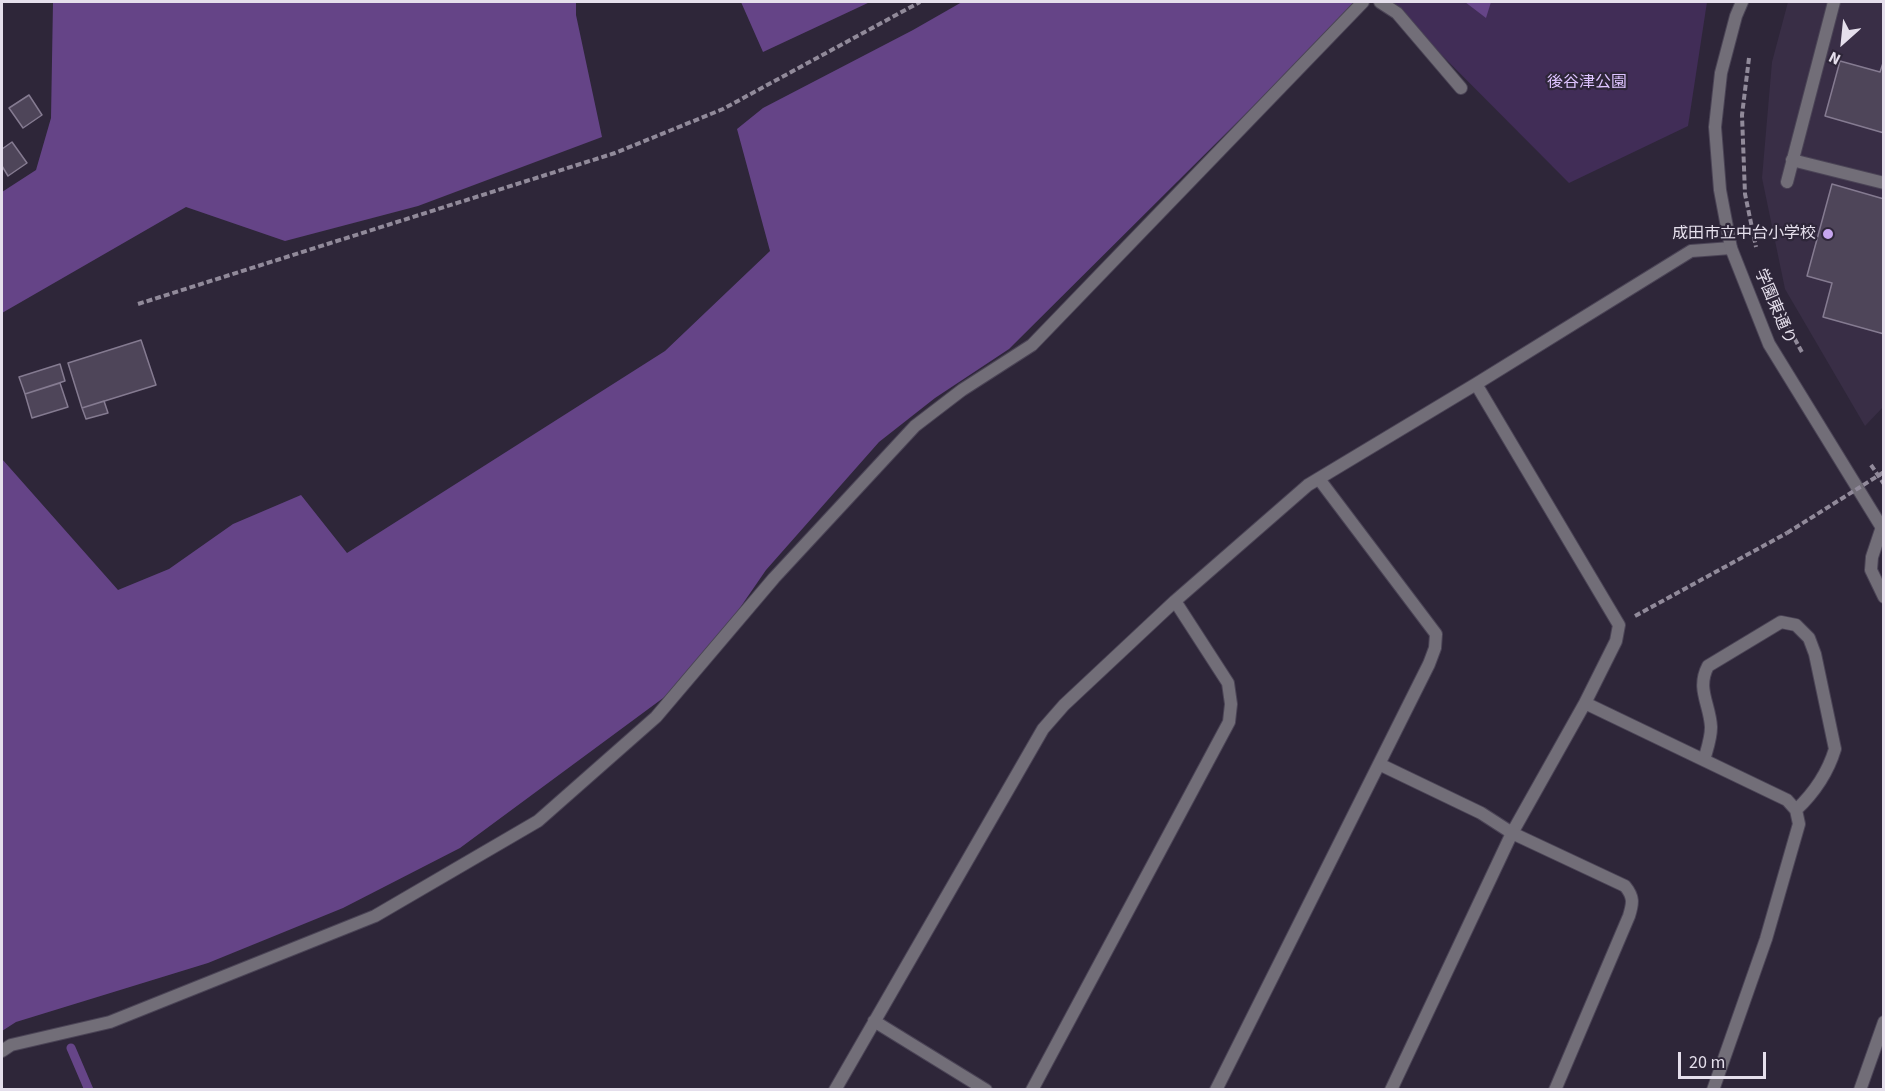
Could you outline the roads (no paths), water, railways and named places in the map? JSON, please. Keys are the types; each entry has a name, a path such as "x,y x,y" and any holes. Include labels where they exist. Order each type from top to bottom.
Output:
{"street":[{"path":"2,1051 11,1045 110,1022 375,916 538,821 656,717 774,578 915,426 962,390 1032,345 1363,2"},
{"path":"1380,2 1397,13 1461,88"},
{"name":"学園東通り","path":"1742,2 1721,73 1715,127 1720,190 1731,248 1769,344 1883,529"},
{"path":"1787,182 1834,2"},
{"path":"1792,160 1884,183"},
{"path":"835,1089 1043,729 1064,705 1175,601 1308,485 1691,251 1731,248"},
{"path":"1391,1089 1512,833 1585,703 1616,641 1619,625 1476,384"},
{"path":"1216,1089 1430,664 1435,648 1436,634 1318,479"},
{"path":"1883,529 1872,557 1871,570 1884,597"},
{"path":"1032,1089 1228,722 1231,704 1228,683 1175,601"},
{"path":"1704,760 1710,742 1711,725 1701,678 1708,666 1780,622 1796,625 1809,638 1815,654 1835,749 1830,765 1806,801 1796,810"},
{"path":"1585,703 1787,800 1796,810 1799,824 1766,939 1713,1089"},
{"path":"1379,764 1481,813 1512,833 1625,886 1632,895 1633,904 1629,916 1555,1089"},
{"path":"874,1021 986,1089"},
{"path":"1860,1089 1884,1023"}],"waterway":[{"path":"71,1048 89,1090"}],"place":[{"name":"成田市立中台小学校","path":"1828,234"}],"park label":[{"name":"後谷津公園","path":"1587,83"}]}
